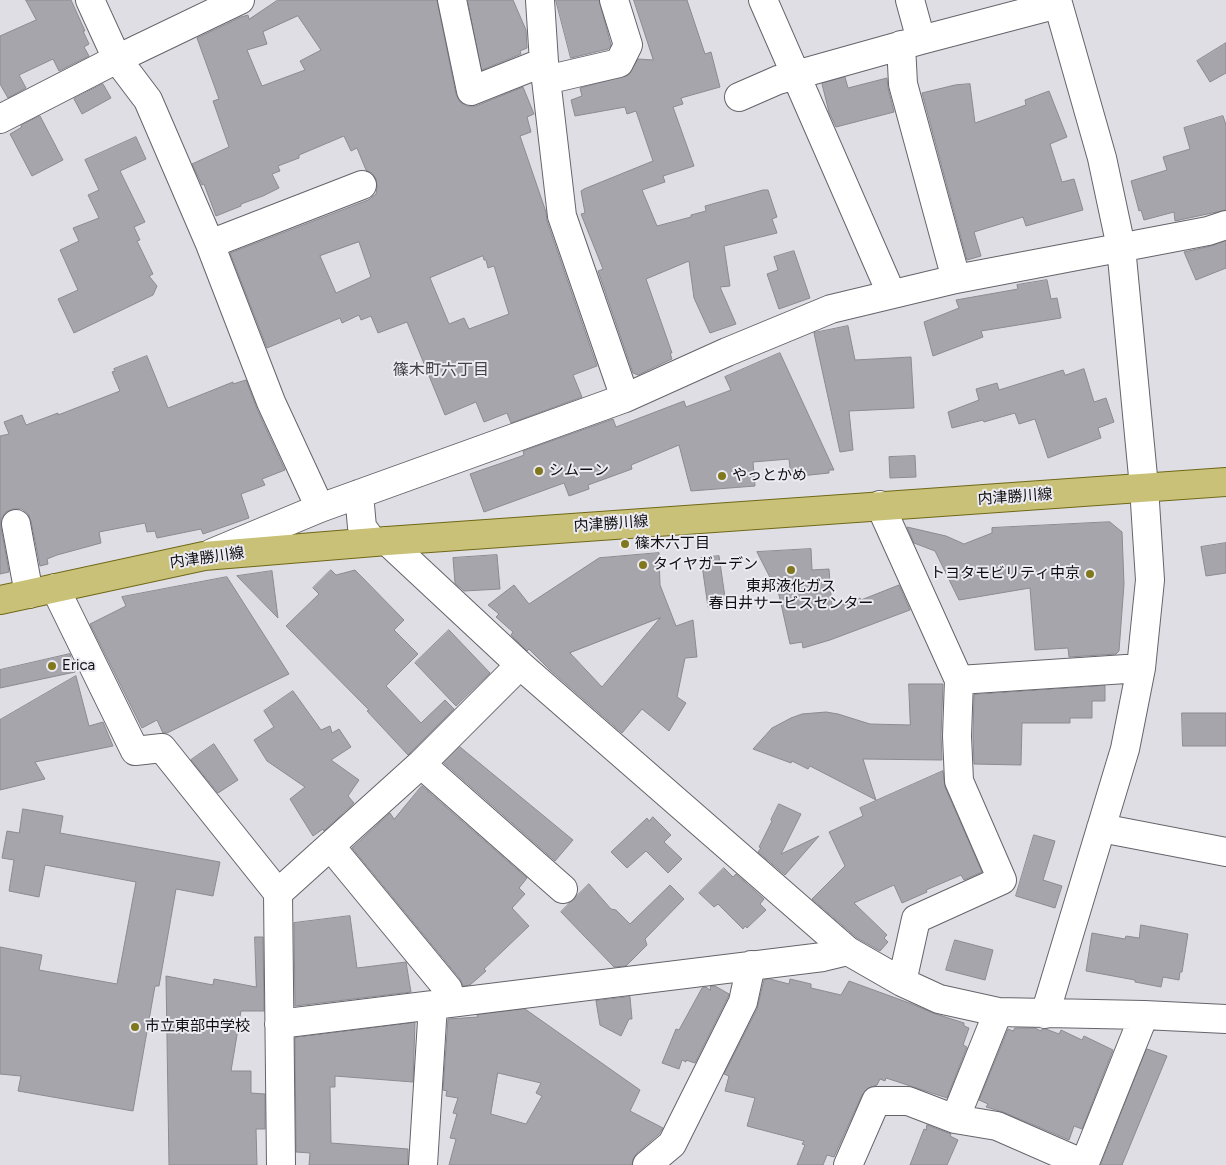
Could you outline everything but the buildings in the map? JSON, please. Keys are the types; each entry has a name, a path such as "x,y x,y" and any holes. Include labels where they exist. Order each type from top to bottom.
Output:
{"main road":[{"name":"内津勝川線","path":"0,600 204,556 380,541 1226,482"}],"street":[{"path":"90,0 116,59 148,100 210,244 271,402 320,508"},
{"path":"0,119 116,59 240,0"},
{"path":"452,0 470,91 545,71 619,63 628,45 614,0"},
{"path":"540,0 545,71 562,216 625,398"},
{"path":"763,0 891,293"},
{"path":"910,0 911,43 903,84 956,279"},
{"path":"739,97 778,80 1057,2 1102,158 1121,247 1144,488 1150,580 1141,668 1125,749 1045,1014"},
{"path":"210,244 362,185"},
{"path":"204,556 320,508 625,398 727,352 831,309 891,293 956,279 1208,231 1226,225"},
{"path":"359,494 362,527 848,951 902,982 939,1000 998,1012 1226,1018"},
{"path":"880,505 959,680 957,736 959,781 1002,880 916,918 902,982"},
{"path":"16,524 42,591 135,751 162,748 278,893 281,1165"},
{"path":"278,893 421,764 520,665"},
{"path":"959,680 1141,668"},
{"path":"421,764 564,889"},
{"path":"1101,828 1226,852"},
{"path":"331,847 448,989 442,1004 423,1165"},
{"path":"278,1024 823,957 848,951"},
{"path":"647,1165 672,1144 743,1002 751,965"},
{"path":"955,1119 998,1012"},
{"path":"848,1165 876,1101 908,1101 955,1119 997,1126 1084,1164 1144,1015"}],"place":[{"name":"シムーン","path":"539,471"},
{"name":"やっとかめ","path":"722,476"},
{"name":"篠木六丁目","path":"625,544"},
{"name":"タイヤガーデン","path":"643,565"},
{"name":"東邦液化ガス 春日井サービスセンター","path":"791,570"},
{"name":"トヨタモビリティ中京","path":"1090,574"},
{"name":"Erica","path":"52,666"},
{"name":"市立東部中学校","path":"135,1027"}],"district":[{"name":"篠木町六丁目","path":"441,370"}]}
